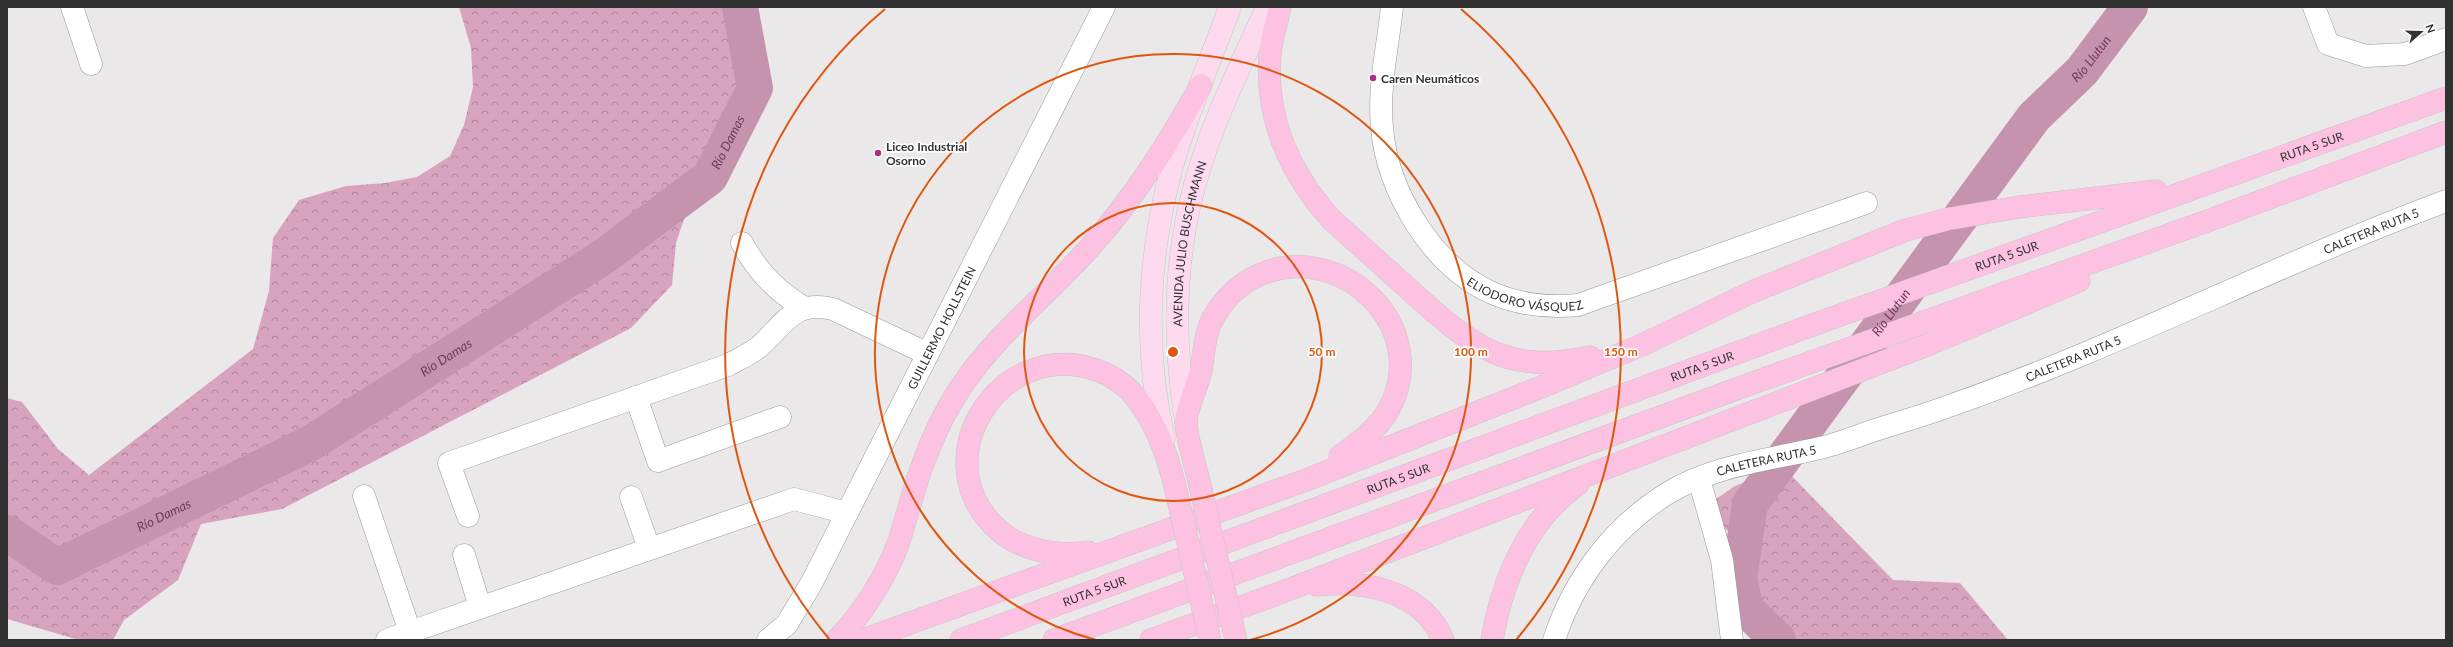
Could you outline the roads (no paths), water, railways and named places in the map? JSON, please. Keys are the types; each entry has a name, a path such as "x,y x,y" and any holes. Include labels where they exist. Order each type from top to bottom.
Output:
{"highway":[{"path":"1280,7 1270,61 1271,99 1276,121 1291,164 1316,203 1332,220 1451,328 1475,344 1495,354 1515,359 1557,362 1642,345"},
{"path":"837,640 860,612 887,568 904,525 919,473 931,444 960,389 997,340 1066,273 1113,220 1143,182 1170,141 1201,85"},
{"name":"RUTA 5 SUR","path":"961,640 2193,187 2446,98"},
{"path":"1054,640 1750,384 2213,220 2446,132"},
{"path":"863,640 1306,480 1642,345 1754,291 1906,230 1948,218 2019,207 2193,187"},
{"path":"1151,640 1285,591 1595,473 2007,312 2213,220"},
{"path":"1186,422 1201,370 1210,324 1228,297 1253,278 1283,268 1314,267 1345,277 1372,297 1391,326 1399,359 1396,393 1389,409 1370,434 1306,480"},
{"path":"1116,548 1084,553 1044,551 1012,542 1001,534 980,508 969,477 969,444 980,414 1000,389 1025,372 1055,365 1085,367 1114,378 1137,398 1167,455 1210,640"},
{"name":"AVENIDA JULIO BUSCHMANN","path":"1186,422 1236,640"},
{"path":"1492,640 1504,590 1514,565 1530,535 1558,501 1595,473"},
{"path":"1285,591 1328,584 1350,584 1389,591 1414,603 1424,613 1443,640"}],"main road":[{"path":"1167,455 1155,400 1152,362 1152,284 1163,205 1185,129 1230,7"},
{"name":"AVENIDA JULIO BUSCHMANN","path":"1186,422 1178,362 1176,310 1183,235 1201,164 1267,7"}],"street":[{"path":"72,7 91,64"},
{"name":"GUILLERMO HOLLSTEIN","path":"768,640 787,624 811,584 1104,7"},
{"name":"ELIODORO VÁSQUEZ","path":"1392,7 1381,105 1384,149 1390,170 1398,191 1422,232 1462,274 1491,292 1524,304 1542,306 1578,305 1866,203"},
{"path":"2314,7 2328,44 2366,56 2405,54 2446,39"},
{"name":"CALETERA RUTA 5","path":"1554,640 1570,600 1582,578 1612,539 1648,507 1694,480 1753,461 1822,448 1954,405 2094,350 2391,221 2446,201"},
{"path":"742,243 762,274 784,295 805,308"},
{"path":"468,516 449,463 728,365 760,346 788,316 805,308 823,307 833,309 928,354"},
{"path":"636,397 658,461 780,417"},
{"path":"1694,480 1722,560 1732,640"},
{"path":"364,496 410,632"},
{"path":"631,497 649,548"},
{"path":"387,640 794,499 847,513"},
{"path":"464,555 480,607"}],"waterway":[{"name":"Río Damas","path":"7,533 57,567 311,443 603,257 710,177 755,88 740,7"},
{"name":"Río Llutun","path":"1778,640 1746,609 1739,579 1750,504 2034,117 2082,71 2130,7"}],"place":[{"name":"Caren Neumáticos","path":"1373,78"},
{"name":"Liceo Industrial Osorno","path":"878,153"}]}
